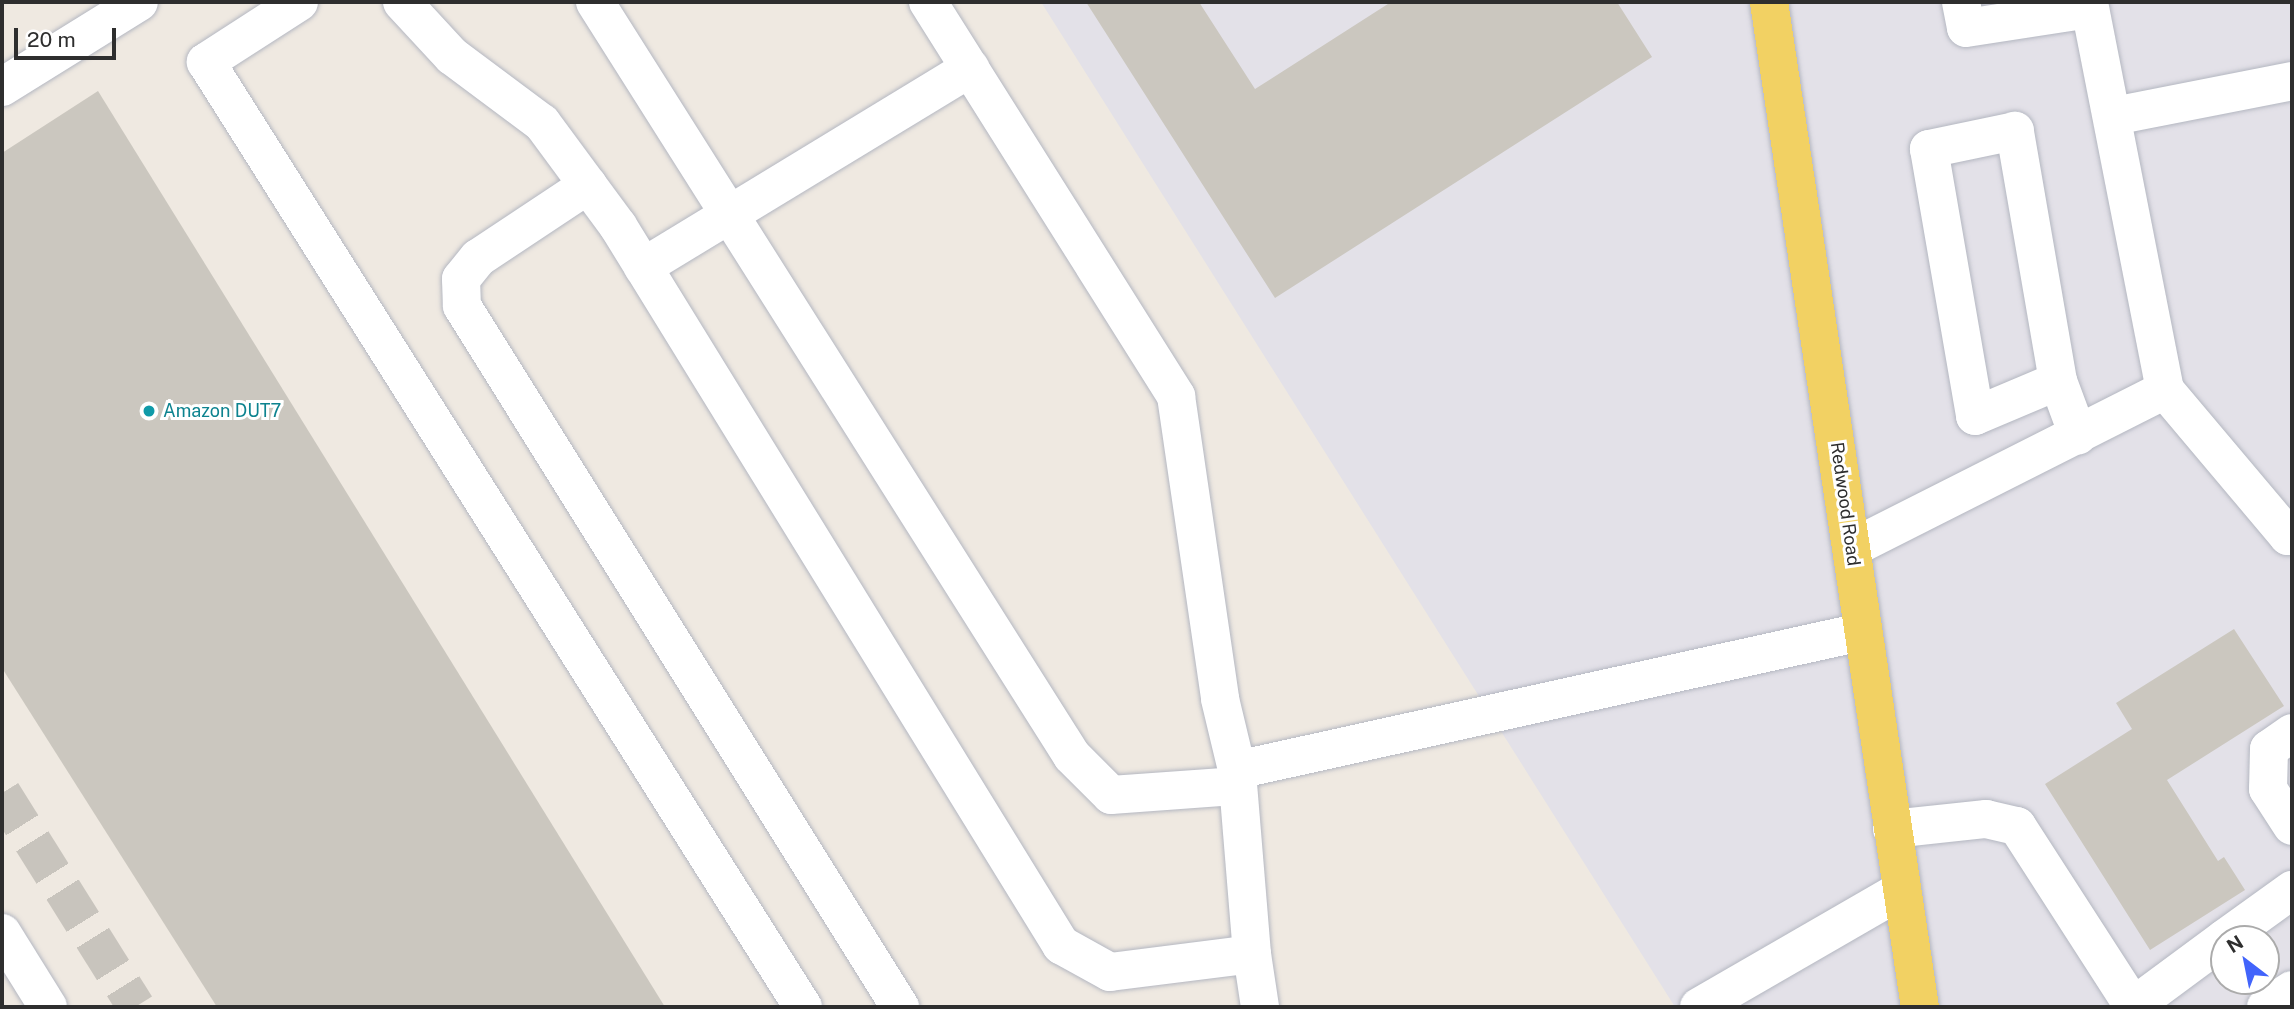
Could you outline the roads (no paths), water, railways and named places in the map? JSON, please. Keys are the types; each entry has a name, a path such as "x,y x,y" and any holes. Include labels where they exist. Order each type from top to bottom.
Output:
{"main road":[{"name":"Redwood Road","path":"1769,2 1852,548 1861,632 1920,1007"}],"lane":[{"path":"2,88 139,2"},
{"path":"299,2 206,62 803,1007"},
{"path":"402,2 452,56 542,123 588,185 643,267 1061,945 1110,972 1252,954"},
{"path":"595,2 1072,756 1111,796 1238,778 1861,632"},
{"path":"928,2 1176,396 1220,699 1238,778 1252,954 1260,1007"},
{"path":"1961,2 1966,28 2090,5 2114,116 2165,390 2288,536 2292,534"},
{"path":"643,267 970,68"},
{"path":"2114,116 2292,81"},
{"path":"2058,381 1975,416 1929,149 2015,131 2058,381 2078,435"},
{"path":"588,185 478,258 461,279 462,306 900,1007"},
{"path":"1852,548 2165,390"},
{"path":"2292,733 2269,749 2268,789 2292,826"},
{"path":"1892,829 1986,819 2017,826 2133,1007 2210,949"},
{"path":"1699,1007 1902,890"},
{"path":"2243,925 2292,890"},
{"path":"2,933 48,1007"},
{"path":"2266,1007 2292,990"}],"tunnel":[{"path":"2,793 136,1007"}],"place":[{"name":"Amazon DUT7","path":"149,411"}]}
